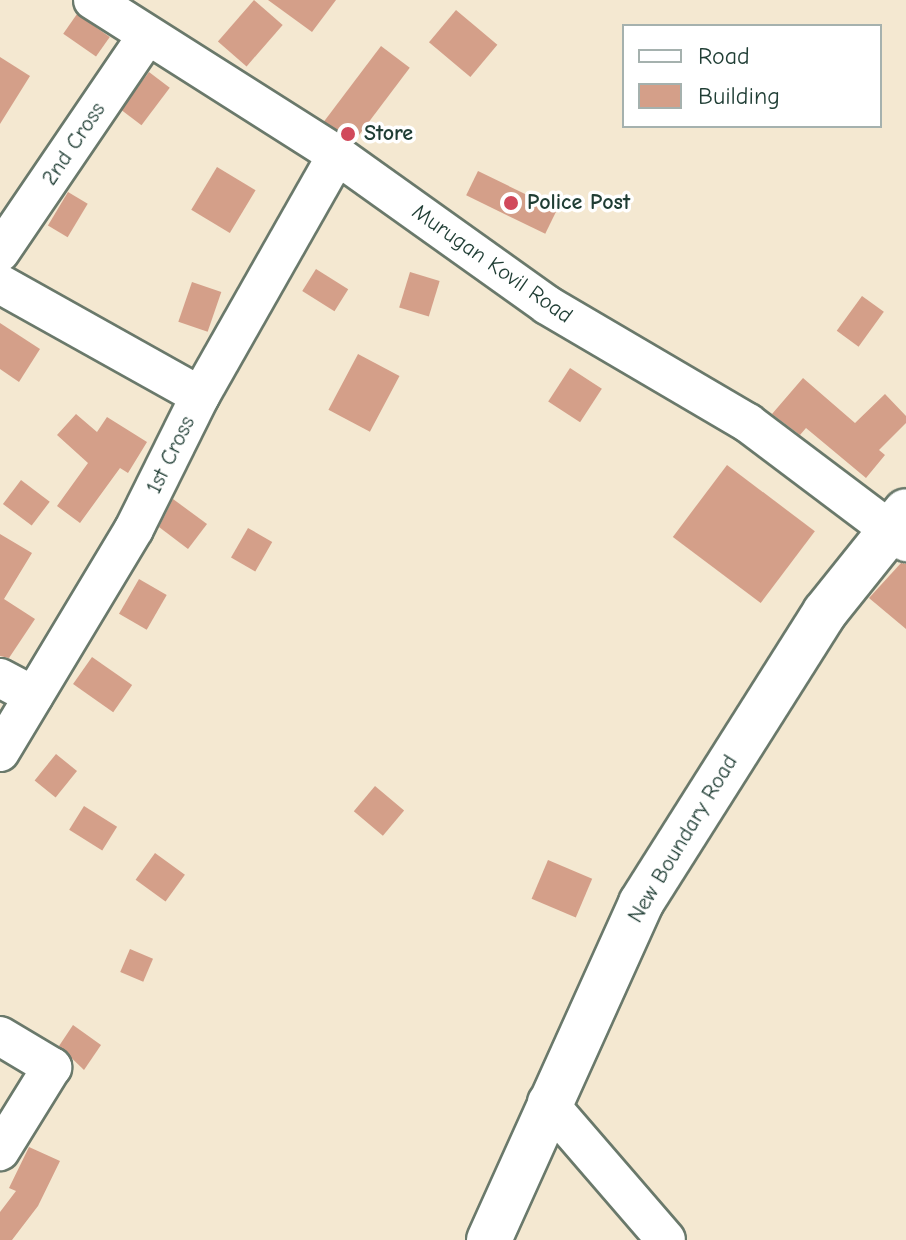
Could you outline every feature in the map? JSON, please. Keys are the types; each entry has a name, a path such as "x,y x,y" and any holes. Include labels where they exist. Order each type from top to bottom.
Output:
{"street":[{"name":"Murugan Kovil Road","path":"93,0 337,155 547,305 748,423 900,528"},
{"name":"2nd Cross","path":"0,252 147,36"},
{"name":"1st Cross","path":"0,752 134,529 200,396 337,155"},
{"path":"0,284 200,396"},
{"name":"New Boundary Road","path":"489,1240 547,1102 641,903 825,612 900,528"},
{"path":"0,678 34,696"},
{"path":"0,1036 52,1067 0,1151"},
{"path":"547,1102 666,1240"}],"building":[{"path":"254,0 283,25 247,66 218,42"},
{"path":"268,0 336,0 312,32"},
{"path":"456,10 497,45 470,77 429,42"},
{"path":"77,14 110,37 96,57 63,34"},
{"path":"381,46 410,68 353,144 324,122"},
{"path":"0,57 30,76 0,124"},
{"path":"149,72 170,88 141,125 121,110"},
{"path":"217,167 256,190 230,233 191,210"},
{"name":"Police Post","path":"478,171 557,210 545,234 466,195"},
{"path":"68,192 88,204 68,237 48,225"},
{"path":"316,269 348,289 334,311 302,291"},
{"path":"410,272 440,281 429,316 399,307"},
{"path":"192,282 221,292 208,332 178,322"},
{"path":"862,296 884,312 859,347 837,331"},
{"path":"0,323 40,349 19,382 0,369"},
{"path":"358,354 399,376 370,432 328,410"},
{"path":"570,368 602,389 580,422 548,402"},
{"path":"803,378 855,423 885,394 906,416 906,423 879,450 885,455 866,478 806,428 800,435 772,414"},
{"path":"76,414 97,432 107,417 147,442 128,473 120,468 80,523 57,506 88,463 57,435"},
{"path":"727,465 815,531 761,603 673,537"},
{"path":"21,480 50,502 32,526 3,504"},
{"path":"173,499 207,524 188,549 159,527"},
{"path":"248,528 272,542 255,571 231,557"},
{"path":"0,534 32,553 4,599 35,619 9,658 0,656"},
{"path":"901,563 906,564 906,629 869,598"},
{"path":"139,579 167,595 147,630 119,614"},
{"path":"92,657 132,685 113,712 73,684"},
{"path":"56,754 77,771 56,797 35,780"},
{"path":"375,786 404,810 383,836 354,811"},
{"path":"84,806 117,827 102,850 69,830"},
{"path":"155,853 185,875 166,901 136,880"},
{"path":"548,860 592,879 576,917 532,899"},
{"path":"130,949 153,959 143,982 120,972"},
{"path":"73,1025 101,1045 84,1070 59,1046"},
{"path":"29,1147 60,1161 38,1206 12,1240 0,1240 0,1212 16,1191 9,1188"}],"place":[{"name":"Store","path":"348,134"},
{"name":"Police Post","path":"511,203"}]}
